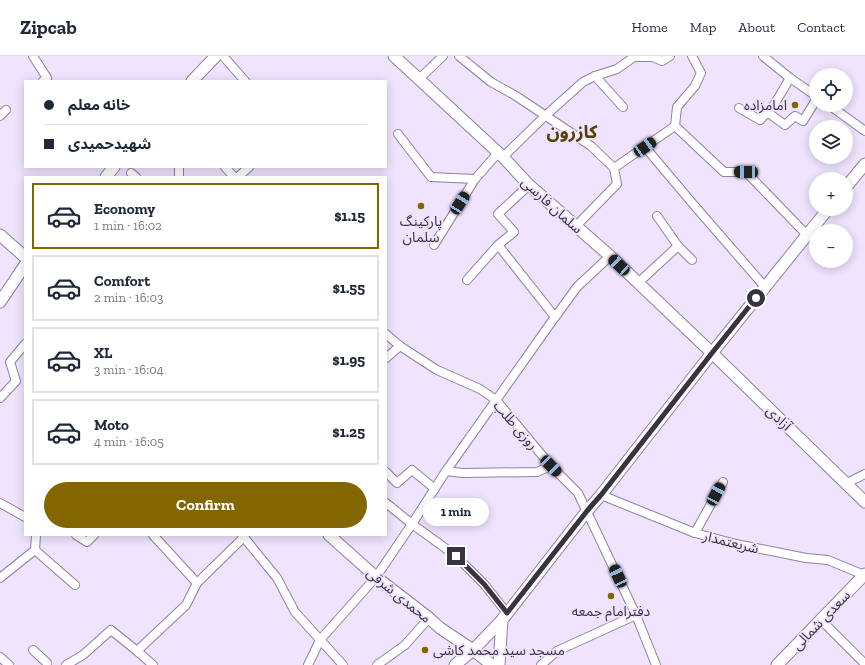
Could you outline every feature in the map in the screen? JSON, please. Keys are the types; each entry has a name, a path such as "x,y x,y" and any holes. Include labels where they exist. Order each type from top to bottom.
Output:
{"main road":[{"path":"193,80 216,56"},
{"name":"سلمان فارسی","path":"394,56 500,155 528,185 610,256 712,353"},
{"path":"853,179 865,164"},
{"path":"107,176 113,168"},
{"path":"455,665 473,650 504,617 712,353 822,216"},
{"path":"0,235 24,256"},
{"path":"0,302 24,266"},
{"name":"آزادی","path":"712,353 865,502"},
{"name":"آزادی","path":"846,483 865,496"},
{"name":"محمدی شرقی","path":"329,536 440,628 473,650 492,665"},
{"name":"سعدی شمالی","path":"777,665 865,574"},
{"path":"499,665 504,617"}],"street":[{"path":"33,56 47,78 44,80"},
{"path":"223,56 243,80"},
{"path":"419,79 443,56"},
{"path":"459,56 491,82 516,96 591,146 614,168 617,184 576,226"},
{"path":"434,245 475,179 582,82 617,69 634,57 653,57 662,61 670,56"},
{"path":"614,168 675,126 677,107 695,86 701,73 692,56"},
{"path":"763,56 809,91"},
{"path":"595,76 623,107"},
{"path":"740,108 760,120 774,105 790,78"},
{"path":"0,116 6,110"},
{"path":"767,112 785,125 795,116 803,121 809,111"},
{"path":"839,112 865,131"},
{"path":"675,126 724,172 746,172 807,235"},
{"path":"398,134 431,177 475,179"},
{"path":"645,147 765,287"},
{"path":"226,168 233,176"},
{"path":"239,176 248,168"},
{"path":"467,280 498,246 514,232 498,214 528,185"},
{"path":"657,216 678,246 692,260"},
{"path":"498,246 555,317"},
{"path":"638,283 678,246"},
{"path":"308,665 320,640 376,576 446,471 577,287 610,256"},
{"name":"روزی طلب","path":"387,335 400,346 437,370 480,389 496,400 551,466 578,493 636,615 656,665"},
{"path":"0,398 16,381 10,362 24,345"},
{"path":"387,357 400,346"},
{"path":"446,471 463,474 537,472 551,466"},
{"path":"387,473 398,482 412,470 435,489"},
{"path":"846,483 865,474"},
{"path":"695,533 723,482"},
{"name":"شریعتمدار","path":"601,495 695,533 736,544 806,558 828,560 865,574"},
{"path":"0,503 24,516"},
{"path":"387,504 456,556 484,584 504,617"},
{"path":"0,578 35,550 36,536"},
{"path":"78,536 87,542 93,536"},
{"path":"154,536 197,583"},
{"path":"137,651 186,605 197,583 244,536 277,578 295,612 343,665"},
{"path":"35,550 75,585"},
{"path":"541,665 557,651 636,615"},
{"path":"377,665 405,645 429,618"},
{"path":"821,620 865,664"},
{"path":"66,665 83,654 111,630 152,665"},
{"path":"32,650 47,664"},
{"path":"0,657 9,665"}],"place":[{"name":"امامزاده","path":"795,105"},
{"name":"پارکینگ سلمان","path":"421,206"},
{"name":"دفترامام جمعه","path":"611,596"},
{"name":"مسجد سید محمد کاشی","path":"425,650"}],"district":[{"name":"کازرون","path":"572,132"}],"route":[{"path":"456,556 484,584 507,613 756,298"}]}
